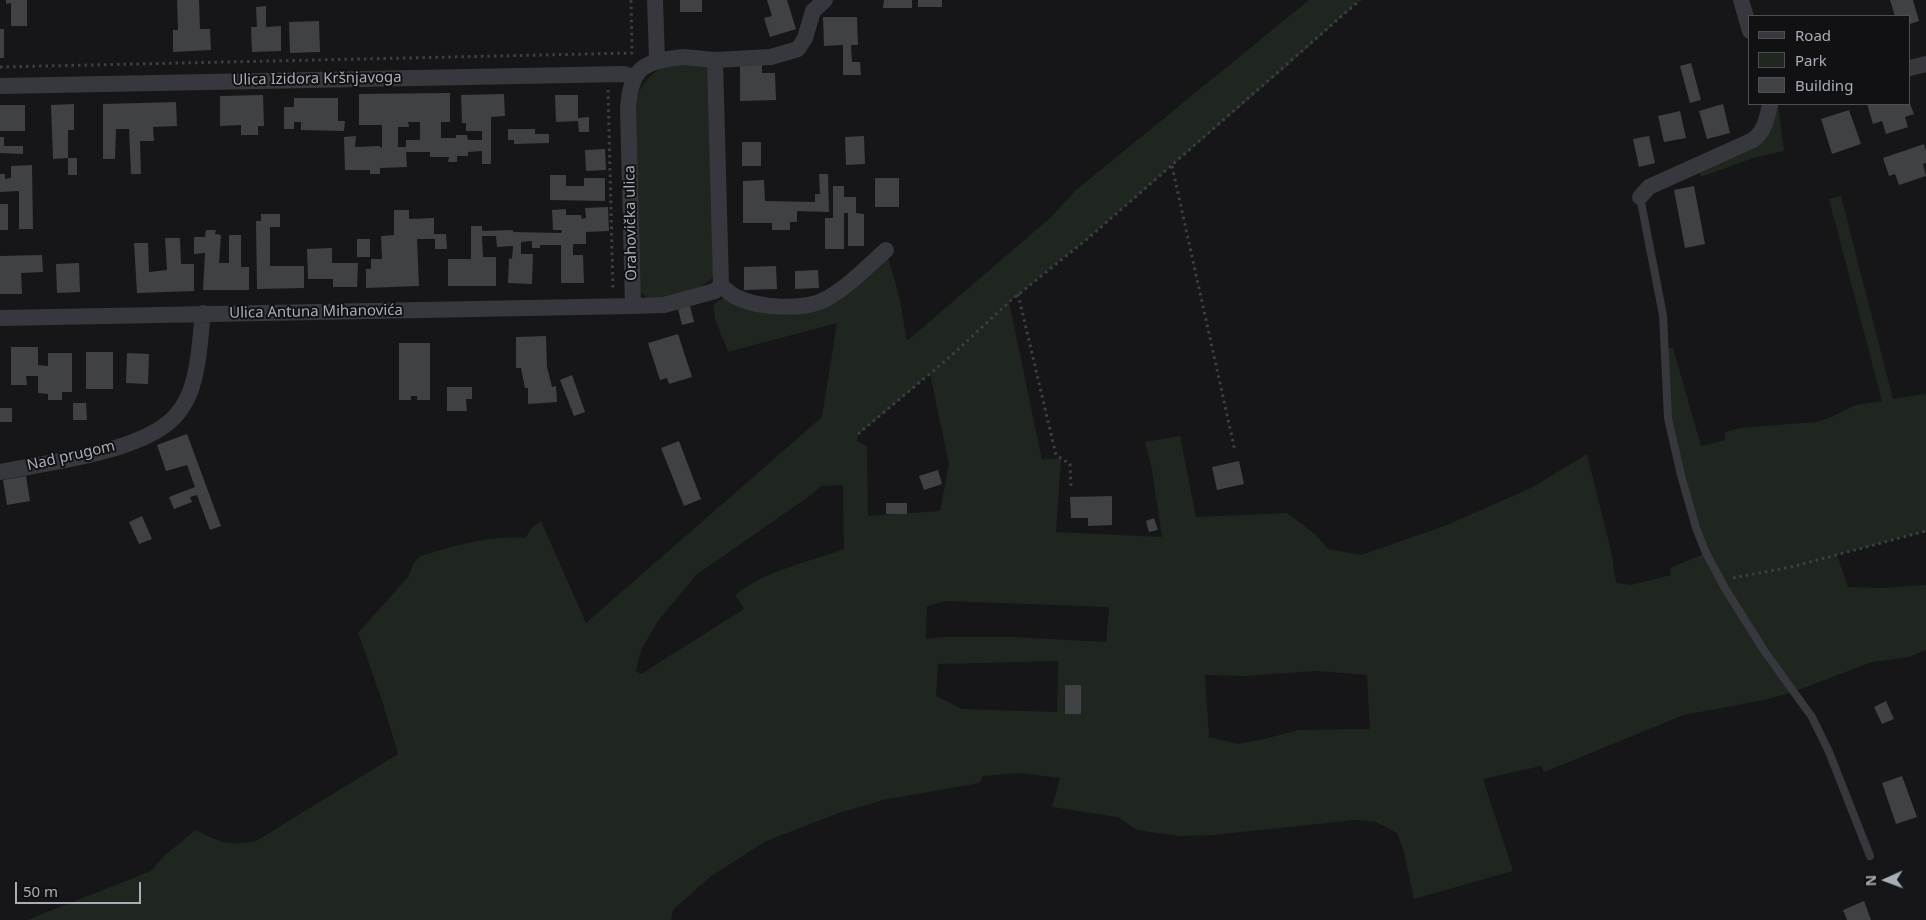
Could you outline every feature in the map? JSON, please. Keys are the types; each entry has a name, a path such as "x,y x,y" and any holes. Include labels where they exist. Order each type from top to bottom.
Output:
{"street":[{"path":"654,0 657,59"},
{"path":"634,77 648,64 657,59 683,57 715,60 771,57 798,49 805,38 813,11 825,0"},
{"path":"1741,0 1748,24"},
{"path":"633,306 664,305 715,291 721,285 715,60"},
{"path":"1911,68 1926,64"},
{"name":"Ulica Izidora Kršnjavoga","path":"0,86 613,74 634,77"},
{"name":"Orahovička ulica","path":"633,306 628,108 629,94 634,77"},
{"path":"1640,197 1648,187 1753,140 1759,135 1765,124 1770,105"},
{"path":"721,285 734,296 751,303 774,306 813,304 826,299 846,286 886,250"},
{"name":"Ulica Antuna Mihanovića","path":"0,318 633,306"},
{"name":"Nad prugom","path":"0,472 97,453 135,441 168,423 182,408 190,393 196,370 203,313"}],"lane":[{"path":"1640,197 1662,315 1668,418 1696,528 1717,574 1765,652 1812,717 1830,752 1870,856"}],"path":[{"path":"0,67 632,53 631,0"},
{"path":"858,434 944,362 1018,294 1086,240 1172,166 1360,0"},
{"path":"598,90 608,90 613,307"},
{"path":"1172,166 1235,451"},
{"path":"1018,294 1056,455 1070,464 1071,487"},
{"path":"1717,574 1736,578 1762,573 1926,531"}],"green space":[{"path":"1309,0 1360,0 1284,69 1086,240 1009,302 1042,460 1061,458 1056,532 1162,537 1151,464 1145,442 1180,436 1196,517 1287,513 1316,535 1328,549 1361,555 1447,525 1533,487 1587,454 1611,551 1616,583 1631,585 1671,575 1670,568 1706,553 1668,418 1665,348 1673,348 1701,446 1725,440 1725,432 1740,428 1815,422 1829,418 1855,405 1882,401 1829,199 1841,196 1893,399 1926,394 1926,531 1837,555 1848,587 1881,588 1926,585 1926,650 1909,657 1872,662 1790,693 1764,700 1684,715 1544,772 1541,766 1483,779 1513,871 1414,899 1403,848 1397,833 1376,822 1356,820 1213,835 1180,836 1137,830 1118,817 1052,807 1060,778 1019,773 983,776 980,783 883,800 839,813 766,841 710,877 673,910 671,920 27,920 151,871 165,855 196,830 225,842 256,841 398,754 382,700 358,633 408,577 414,563 420,556 484,540 525,538 532,528 541,521 586,623 822,417 837,323 728,352 715,319 713,305 723,298 813,304 886,250 899,296 907,341 1050,218 1076,190","holes":["930,374 949,464 940,511 868,516 867,446 857,441 858,435","843,485 844,549 773,573 747,587 735,595 744,609 641,674 636,671 641,650 658,621 696,575 811,495 821,486","946,601 1109,607 1106,642 1012,637 944,637 926,639 927,606","1058,661 1057,712 962,709 936,696 938,664","1317,671 1367,675 1370,729 1299,730 1238,744 1209,737 1205,675 1244,676"]},
{"path":"675,63 709,67 715,275 702,286 686,293 650,299 642,294 637,286 634,104 649,77 660,69"},
{"path":"1778,105 1784,151 1753,158 1701,177 1698,166 1753,140"}],"building":[{"path":"6,0 27,0 27,26 11,26 11,3 6,4"},
{"path":"177,0 199,0 200,29 210,29 211,50 173,52 173,30 178,30"},
{"path":"680,0 702,0 702,12 680,12"},
{"path":"767,0 787,0 796,29 770,37 764,18 772,16"},
{"path":"884,0 912,0 912,8 883,8"},
{"path":"918,0 942,0 942,7 918,7"},
{"path":"1890,0 1913,0 1919,21 1911,24 1911,15 1895,15"},
{"path":"266,6 266,27 281,26 281,51 252,52 251,27 257,27 256,7"},
{"path":"823,17 857,17 858,45 851,45 852,62 860,62 861,75 843,75 843,45 824,46"},
{"path":"319,21 320,52 290,53 289,22"},
{"path":"0,29 4,29 4,58 0,58"},
{"path":"1691,63 1701,100 1690,103 1680,66"},
{"path":"740,65 762,65 762,73 775,73 776,100 740,101"},
{"path":"450,93 450,122 441,122 441,138 456,138 456,135 467,135 468,140 482,140 482,131 466,131 466,123 462,123 461,95 504,94 505,116 491,117 491,164 482,164 482,151 468,152 468,156 457,156 457,162 448,162 449,157 430,157 430,152 406,152 407,167 380,168 380,174 370,174 370,170 345,170 344,137 356,136 355,147 379,146 382,148 382,125 359,125 359,94","holes":["408,122 420,122 420,140 406,140 406,147 398,147 398,127 409,127"]},
{"path":"263,95 264,126 258,126 258,135 241,135 241,125 220,126 220,96"},
{"path":"555,95 578,95 578,118 589,117 589,132 579,132 578,121 556,122"},
{"path":"294,98 338,98 338,121 345,121 344,131 301,130 301,122 294,122 294,129 284,129 284,107 294,107"},
{"path":"176,102 177,126 153,127 154,141 140,141 141,174 131,174 129,129 116,129 115,159 103,159 103,104"},
{"path":"74,104 74,130 68,130 68,158 53,159 51,105"},
{"path":"1723,104 1730,133 1707,139 1699,111"},
{"path":"0,105 25,105 25,131 0,131"},
{"path":"1867,105 1910,105 1914,114 1905,117 1908,127 1886,134 1882,121 1873,124"},
{"path":"1849,110 1861,144 1832,154 1821,119"},
{"path":"1680,111 1686,138 1664,142 1658,116"},
{"path":"508,129 535,129 535,134 549,134 549,143 514,144 514,140 508,140"},
{"path":"864,136 865,164 846,165 845,137"},
{"path":"1649,136 1655,163 1639,167 1633,139"},
{"path":"0,137 4,137 4,146 23,146 23,154 0,153"},
{"path":"742,142 761,142 761,166 742,166"},
{"path":"1924,144 1926,163 1923,164 1926,176 1899,185 1895,174 1889,176 1883,158"},
{"path":"605,149 606,170 586,171 585,150"},
{"path":"68,158 77,158 77,175 68,175"},
{"path":"32,165 33,229 19,229 19,191 0,192 0,174 5,174 5,179 11,178 11,166"},
{"path":"819,174 828,174 829,212 797,211 797,222 790,222 790,230 772,230 772,223 743,223 743,181 764,180 765,201 815,202 815,194 820,194"},
{"path":"550,175 566,175 566,186 584,186 584,178 605,178 605,201 550,200"},
{"path":"875,178 899,178 899,207 875,207"},
{"path":"833,186 844,186 844,197 856,197 856,213 864,214 864,246 848,246 848,213 844,213 844,249 825,249 825,218 833,218"},
{"path":"1694,186 1705,244 1685,248 1674,190"},
{"path":"0,204 8,204 8,230 0,230"},
{"path":"608,207 609,231 586,232 586,244 573,244 573,255 583,255 584,283 561,283 561,245 540,245 540,248 532,248 532,241 521,242 521,254 533,254 532,284 508,283 509,258 512,259 513,246 497,247 496,236 482,236 483,257 496,257 496,286 448,286 448,259 471,259 471,226 482,226 482,231 513,230 513,232 561,233 562,230 553,230 552,210 566,209 566,215 581,215 582,219 586,218 585,208"},
{"path":"394,210 409,210 409,219 434,218 434,234 446,234 447,249 435,249 435,239 417,239 419,286 366,288 366,269 371,269 371,259 382,259 381,236 394,235"},
{"path":"261,214 280,214 280,227 270,227 270,266 304,266 304,288 257,289 256,221 261,221"},
{"path":"206,230 216,230 215,234 221,235 219,263 229,263 229,235 241,235 241,267 249,267 249,290 203,290 205,253 194,254 194,237 205,237"},
{"path":"165,238 180,238 181,264 194,264 194,291 137,293 134,243 148,243 149,272 167,270"},
{"path":"357,239 370,239 370,257 357,257"},
{"path":"332,248 332,263 358,263 357,287 333,287 333,279 308,279 307,249"},
{"path":"42,255 43,272 21,273 22,294 0,294 0,256"},
{"path":"79,263 80,292 57,293 56,264"},
{"path":"776,266 777,289 744,290 744,267"},
{"path":"818,270 819,288 795,289 795,271"},
{"path":"690,306 694,322 682,325 678,309"},
{"path":"678,334 692,377 669,384 667,378 660,380 648,343"},
{"path":"546,336 547,367 552,387 556,386 557,402 528,404 528,388 525,388 521,368 516,368 516,337"},
{"path":"399,343 430,343 430,400 417,400 417,396 411,396 411,400 399,400"},
{"path":"11,347 38,347 38,365 48,366 48,353 72,353 72,392 62,392 62,400 48,400 48,394 38,393 38,376 26,376 27,385 11,385"},
{"path":"86,352 113,352 113,389 86,389"},
{"path":"127,353 149,354 148,384 126,383"},
{"path":"572,375 585,412 574,416 560,380"},
{"path":"447,387 472,387 472,399 466,399 467,411 447,411"},
{"path":"73,403 86,403 87,420 73,420"},
{"path":"0,408 12,408 12,422 0,422"},
{"path":"187,434 221,526 210,530 197,495 190,497 192,502 174,509 169,497 195,487 187,465 166,471 157,445"},
{"path":"679,441 701,499 684,506 661,448"},
{"path":"1239,461 1244,484 1217,490 1212,467"},
{"path":"938,470 942,484 924,490 919,476"},
{"path":"26,476 30,501 7,505 3,480"},
{"path":"1112,496 1112,525 1088,526 1088,518 1071,518 1070,497"},
{"path":"886,503 907,503 907,514 886,514"},
{"path":"142,516 152,539 139,544 129,522"},
{"path":"1154,518 1158,530 1149,532 1146,521"},
{"path":"1065,685 1081,685 1081,714 1065,714"},
{"path":"1886,701 1894,719 1882,724 1874,707"},
{"path":"1902,776 1917,817 1896,824 1882,783"},
{"path":"1864,901 1871,920 1847,920 1843,910"}]}
